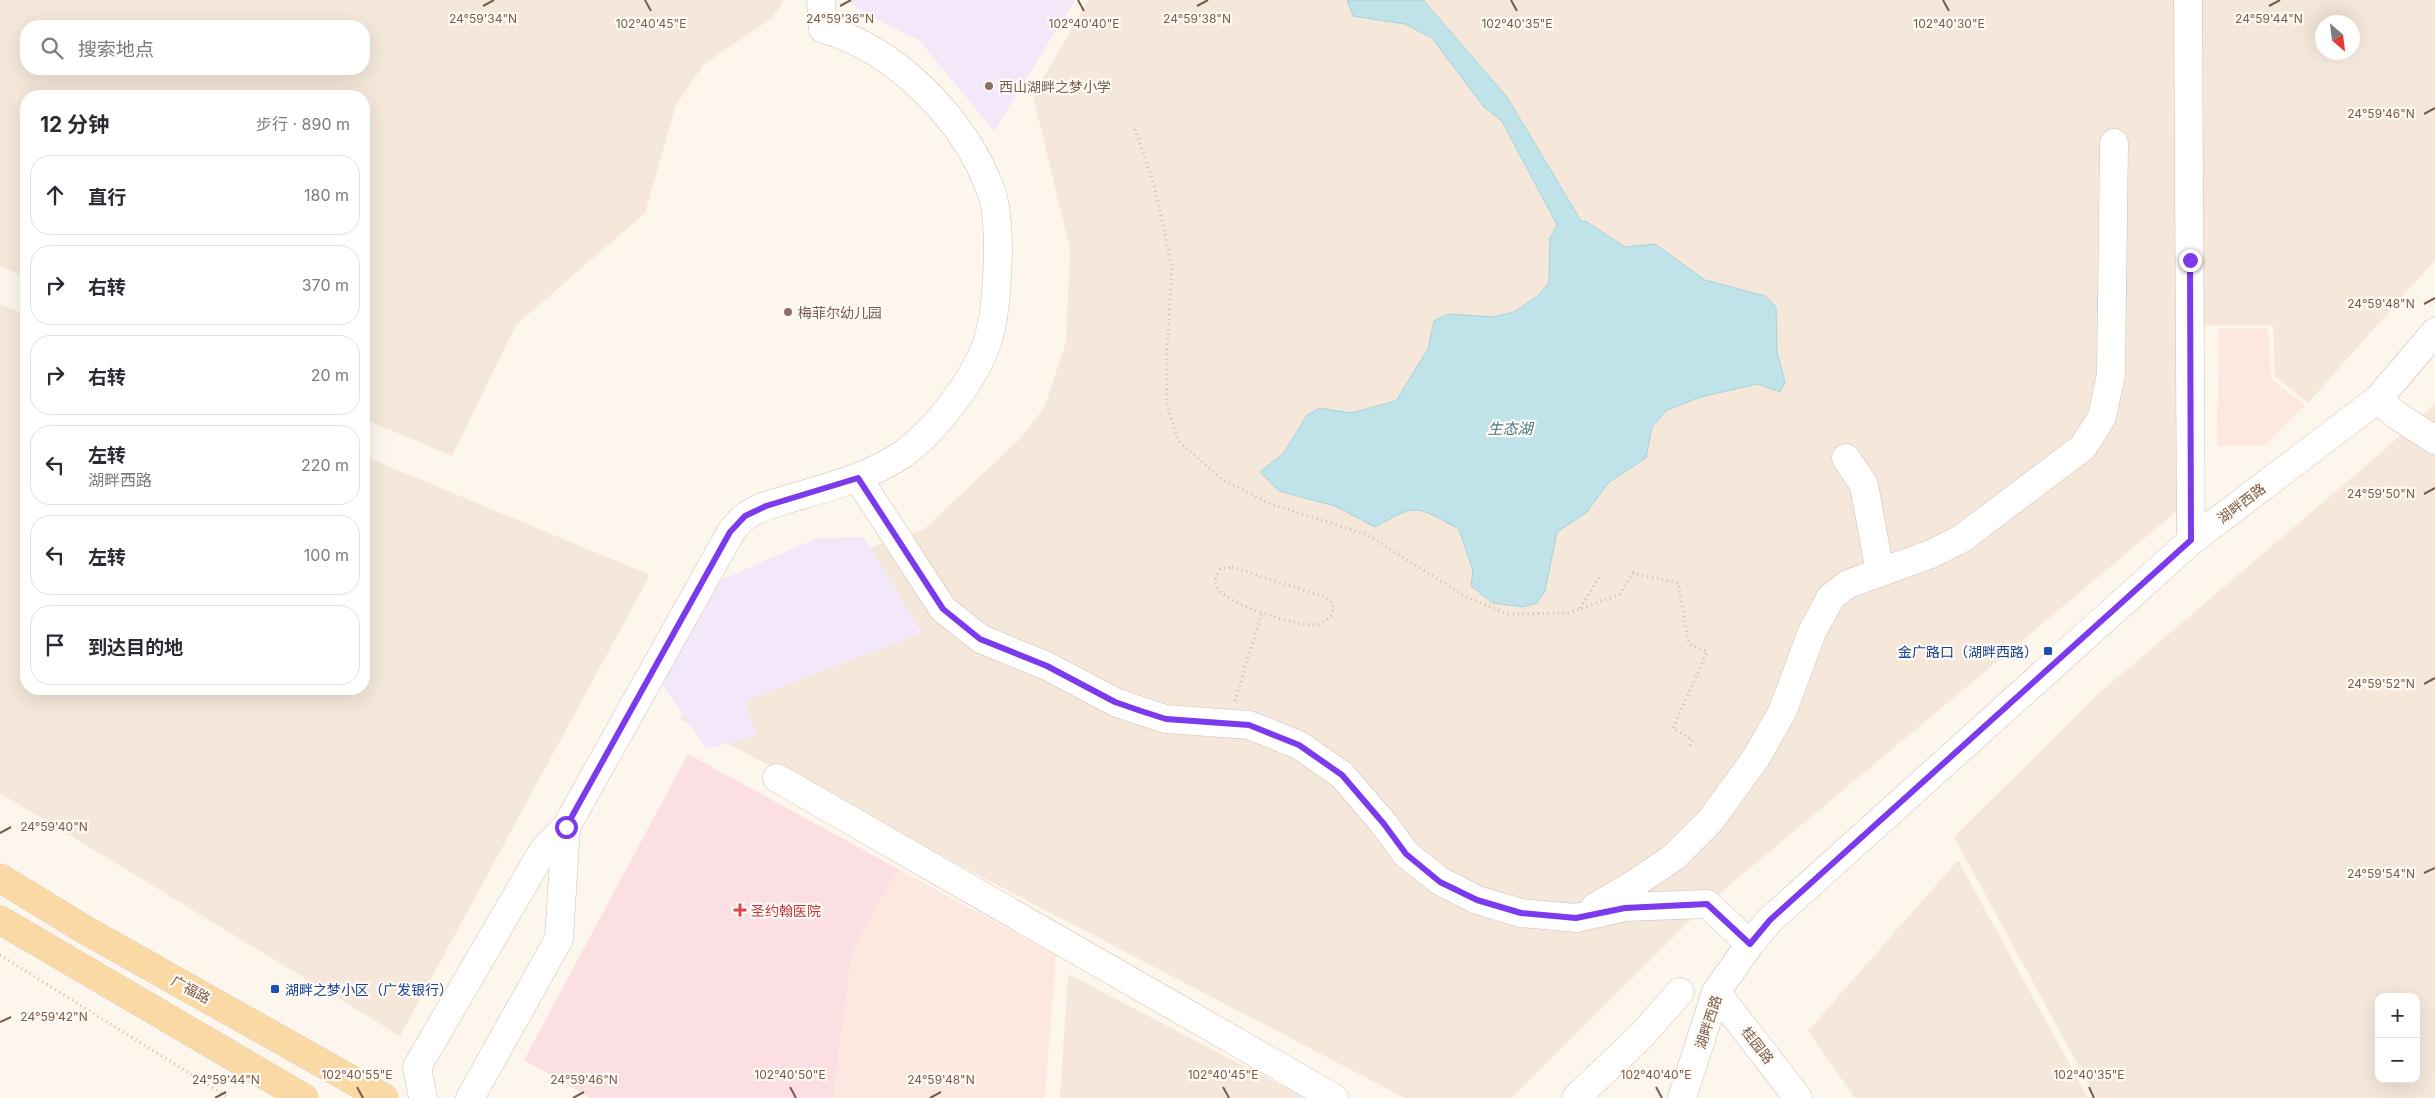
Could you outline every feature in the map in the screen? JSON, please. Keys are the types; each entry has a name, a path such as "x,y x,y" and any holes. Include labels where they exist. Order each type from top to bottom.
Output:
{"main road":[{"name":"广福路","path":"0,878 87,931 384,1098"},
{"path":"0,920 304,1098"}],"street":[{"path":"423,1098 417,1067 544,849 566,827 730,532 745,516 766,506 858,478 903,454 927,433 961,392 987,341 997,296 998,241 992,192 980,167 953,123 928,93 878,53 841,34 822,29 821,0"},
{"path":"2188,0 2191,540"},
{"path":"1576,918 1631,886 1674,857 1710,821 1756,758 1783,710 1812,632 1831,597 1848,584 1931,554 1962,539 2083,447 2102,417 2111,375 2114,143"},
{"name":"湖畔西路","path":"1682,1098 1716,992 1750,944 1777,913 2191,540 2378,399 2435,332"},
{"path":"2378,399 2396,415 2435,440"},
{"path":"1846,458 1864,485 1880,572"},
{"path":"858,478 943,609 980,639 1047,666 1115,702 1132,708 1166,719 1249,725 1299,745 1342,775 1384,824 1406,854 1440,882 1477,900 1521,913 1576,918 1625,908 1707,904 1750,944"},
{"path":"777,778 1334,1098"},
{"path":"470,1098 559,939 566,827"},
{"path":"1576,1098 1642,1035 1680,992"},
{"name":"桂园路","path":"1716,992 1798,1098"}],"path":[{"path":"1135,129 1155,188 1172,268 1167,349 1167,405 1178,441 1224,480 1270,504 1366,534 1468,598 1508,614 1569,613 1620,594 1633,573 1678,583 1689,644 1707,652 1673,728 1693,740 1689,748"},
{"path":"1232,567 1325,597 1333,604 1332,615 1324,622 1312,625 1262,612 1235,602 1218,590 1215,579 1220,569 1232,567"},
{"path":"1579,609 1599,577"},
{"path":"1228,724 1262,612"},
{"path":"0,955 229,1098"}],"shaded area":[{"path":"0,0 784,0 772,18 704,64 676,105 645,213 516,325 452,456 370,422 370,90 20,90 20,274 0,266"},
{"name":"西山湖畔之梦小学","path":"848,0 1075,0 994,131 919,40 864,13"},
{"path":"1088,0 2180,0 2177,511 1707,904 1512,1098 1405,1098 680,719 735,592 923,530 1022,437 1045,406 1066,342 1070,249 1033,96"},
{"path":"2199,0 2435,0 2435,260 2308,403 2275,377 2273,325 2198,325"},
{"path":"0,304 20,312 20,695 370,695 370,458 650,575 400,1036 0,793"},
{"path":"2219,328 2268,328 2271,379 2305,405 2265,445 2217,446"},
{"path":"2435,403 2435,1098 2096,1098 1954,837 2097,695 2382,452"},
{"path":"864,537 922,633 745,701 757,736 706,749 662,684 721,580 817,538"},
{"name":"圣约翰医院","path":"688,754 898,869 852,951 833,1098 591,1098 524,1060"},
{"path":"1958,860 2088,1098 1855,1098 1808,1031"},
{"path":"898,869 1056,955 1045,1098 833,1098 852,951"},
{"path":"1068,974 1305,1098 1060,1098"}],"water":[{"name":"生态湖","path":"1347,0 1423,0 1507,97 1581,221 1587,222 1625,247 1655,244 1705,280 1765,296 1776,307 1777,352 1785,382 1780,392 1757,384 1701,397 1667,410 1652,427 1646,458 1609,482 1587,512 1557,532 1545,591 1537,603 1523,607 1493,603 1471,586 1473,571 1459,529 1434,515 1417,510 1409,511 1375,527 1335,506 1279,491 1260,472 1283,454 1307,415 1320,408 1351,413 1396,401 1428,349 1434,321 1448,314 1493,317 1514,312 1539,295 1549,283 1550,238 1557,225 1502,121 1484,107 1432,38 1405,24 1353,16"}],"place":[{"name":"西山湖畔之梦小学","path":"989,86"},
{"name":"梅菲尔幼儿园","path":"788,312"},
{"name":"金广路口（湖畔西路）","path":"2048,651"},
{"name":"圣约翰医院","path":"740,910"},
{"name":"湖畔之梦小区（广发银行）","path":"275,989"}],"route":[{"path":"566,827 730,532 745,516 766,506 858,478 943,609 980,639 1047,666 1115,702 1141,711 1166,719 1249,725 1299,745 1342,775 1384,824 1406,854 1440,882 1477,900 1521,913 1576,918 1625,908 1707,904 1750,944 1770,920 2191,540 2190,260"}]}
